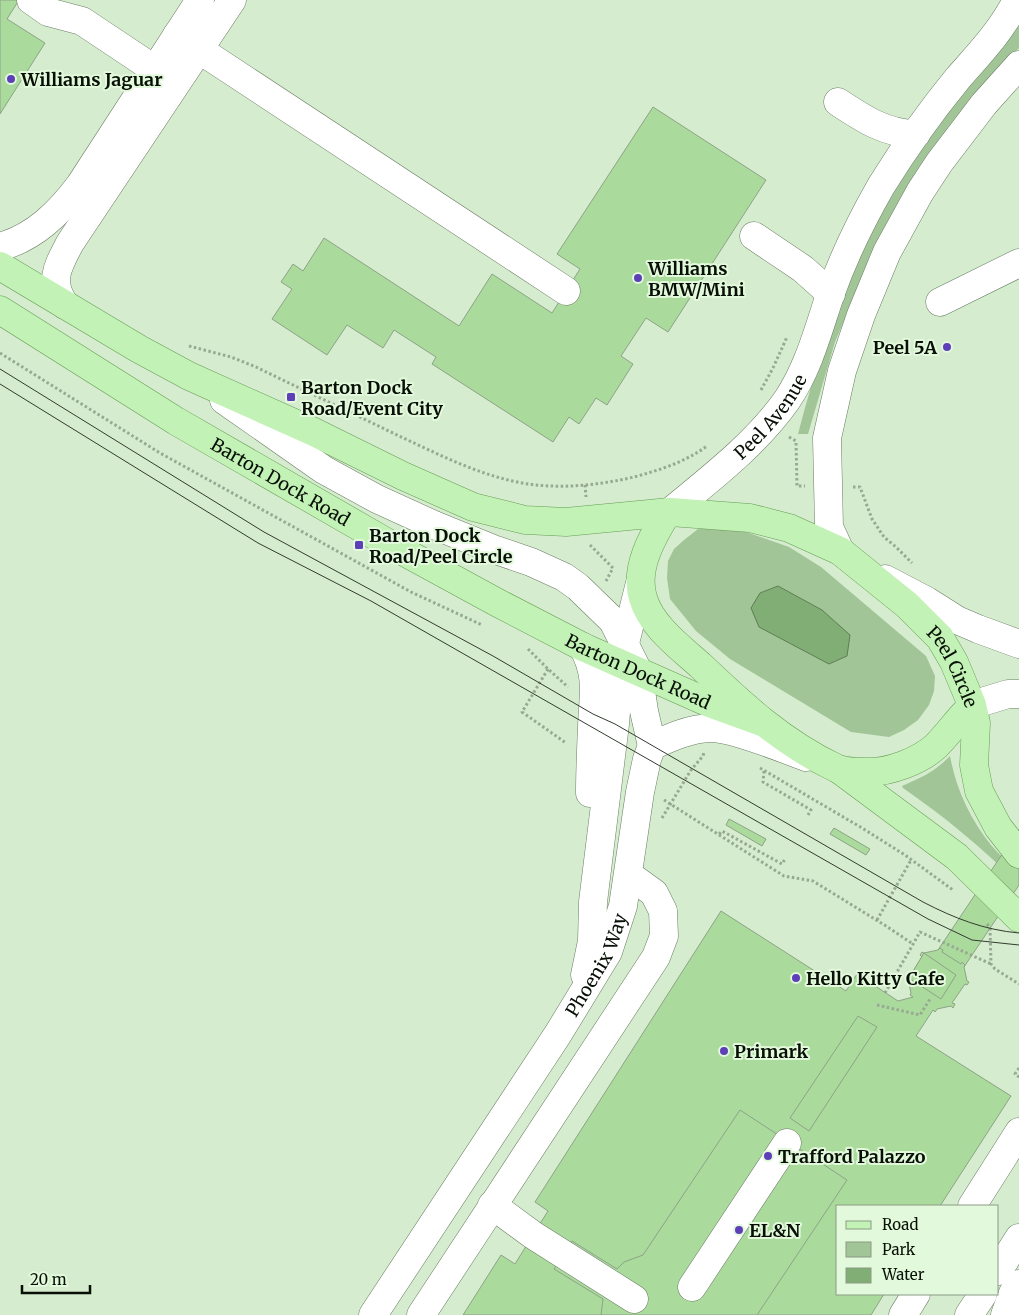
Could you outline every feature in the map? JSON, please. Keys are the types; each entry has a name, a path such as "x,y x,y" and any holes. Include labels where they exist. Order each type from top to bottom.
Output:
{"main road":[{"path":"0,266 140,350 189,376 314,432 403,476 473,507 526,520 566,522 668,513"},
{"name":"Barton Dock Road","path":"3,310 176,421 386,542 583,648 627,659 707,702 762,722"},
{"name":"Peel Circle","path":"668,513 750,518 789,528 850,559 906,605 940,638 954,662 972,706 934,748 915,760 896,767 867,773 835,767 807,752 762,722 679,647 648,612 640,583 646,555 655,533 668,513"},
{"path":"972,706 976,723 975,772 979,791 998,827 1019,854"},
{"path":"835,767 956,857 1019,918"}],"street":[{"path":"30,0 48,12 82,21 165,77"},
{"path":"188,42 200,0"},
{"path":"65,305 58,296 55,286 59,264 165,77 188,42 232,0"},
{"name":"Peel Avenue","path":"668,513 756,437 787,400 811,354 831,294 855,234 882,186 916,134 957,80 1002,26 1017,0"},
{"path":"188,42 566,291"},
{"path":"1019,65 984,104 939,163 903,221 872,284 842,370 827,438 829,527 850,559 958,620 1019,644"},
{"path":"0,247 37,230 63,207 165,77"},
{"path":"838,102 865,120 882,128 902,134 916,134"},
{"path":"754,236 803,268 831,294"},
{"path":"940,302 1019,263"},
{"path":"189,376 324,470 377,499 434,526 531,562 564,577 578,587 613,621 644,711 652,746 678,733 712,728 736,733 835,767"},
{"path":"593,902 615,724 640,583"},
{"path":"580,1001 592,941 590,783 595,692 594,674 590,660 583,648"},
{"path":"972,706 1008,694 1019,694"},
{"name":"Phoenix Way","path":"373,1315 580,1001 608,952 623,906 640,792 652,746"},
{"path":"421,1315 656,957 664,936 663,911 654,893 628,875"},
{"path":"973,1205 1019,1132"},
{"path":"692,1287 787,1143"},
{"path":"492,1205 533,1235 634,1299"},
{"path":"999,1268 1019,1238"},
{"path":"1005,1315 1013,1293 1019,1284"},
{"path":"903,1315 915,1295"},
{"path":"969,1315 982,1295"}],"path":[{"path":"760,392 788,335"},
{"path":"182,344 231,357 441,456 499,478 528,484 567,487 606,483 670,466 697,453 710,444"},
{"path":"0,353 169,458 411,592 486,627"},
{"path":"523,646 530,650 568,686"},
{"path":"548,669 522,712 573,749"},
{"path":"633,843 659,824 691,770 704,753"},
{"path":"758,767 862,828 957,893"},
{"path":"764,771 763,782 811,810 808,815"},
{"path":"672,804 784,876 813,881 913,944"},
{"path":"719,834 722,831 782,864 786,859"},
{"path":"877,920 911,860"},
{"path":"986,923 990,928 991,964"},
{"path":"885,993 920,932 991,964 995,969 1019,984"},
{"path":"877,1005 920,1015 930,999"},
{"path":"1019,1068 1015,1074 1019,1077"}],"green space":[{"path":"1019,26 1019,48 994,73 877,243 835,342 808,434 798,434 831,327 844,292 875,224 893,192 930,135"},
{"path":"716,528 746,532 789,547 821,567 926,656 935,676 934,691 929,705 918,720 904,730 889,737 851,732 730,659 696,631 670,599 667,578 668,561 674,549 698,529","holes":["778,586 822,610 760,593"]},
{"path":"950,756 960,792 970,814 991,845 1019,873 1019,884 963,833 903,788 902,786 922,777"}],"water":[{"path":"778,586 822,610 850,635 847,656 829,664 759,627 751,608 760,593"}],"building":[{"name":"Williams Jaguar","path":"0,0 19,0 7,19 45,43 0,114"},
{"name":"Williams BMW/Mini","path":"653,107 766,180 668,332 646,318 621,356 633,364 607,405 596,398 579,424 569,417 553,442 432,364 436,357 394,330 383,348 347,325 327,355 272,319 292,289 281,282 293,264 303,271 324,238 459,326 492,274 552,313 580,269 557,254"},
{"path":"729,819 766,839 762,846 726,825"},
{"path":"834,828 870,849 866,855 830,834"},
{"path":"1019,829 1019,885 964,967 938,950"},
{"name":"Trafford Palazzo","path":"721,911 846,991 857,974 898,1001 913,997 910,995 908,979 906,978 908,974 910,976 922,957 920,955 922,952 938,950 940,948 943,950 942,952 965,965 967,981 969,982 967,985 965,984 952,1003 955,1004 953,1008 951,1006 937,1009 935,1012 933,1010 916,1036 1011,1096 941,1205 836,1205 836,1295 883,1295 871,1315 463,1315 501,1255 515,1264 548,1211 535,1202"},
{"path":"924,953 956,975 941,999 909,978"},
{"path":"858,1016 877,1027 809,1131 790,1118"},
{"path":"740,1110 847,1180 757,1315 601,1315 603,1299 554,1269 572,1241 617,1269 624,1262 643,1255"}],"tram line":[{"path":"0,369 264,532 493,656 593,714 615,724 923,902 970,922 994,929 1019,933"},
{"path":"0,384 258,543 371,601 928,919 972,940 1019,945"}],"place":[{"name":"Williams Jaguar","path":"11,79"},
{"name":"Williams BMW/Mini","path":"638,278"},
{"name":"Peel 5A","path":"947,347"},
{"name":"Barton Dock Road/Event City","path":"291,397"},
{"name":"Barton Dock Road/Peel Circle","path":"359,545"},
{"name":"Hello Kitty Cafe","path":"796,978"},
{"name":"Primark","path":"724,1051"},
{"name":"Trafford Palazzo","path":"768,1156"},
{"name":"EL&N","path":"739,1230"}]}
